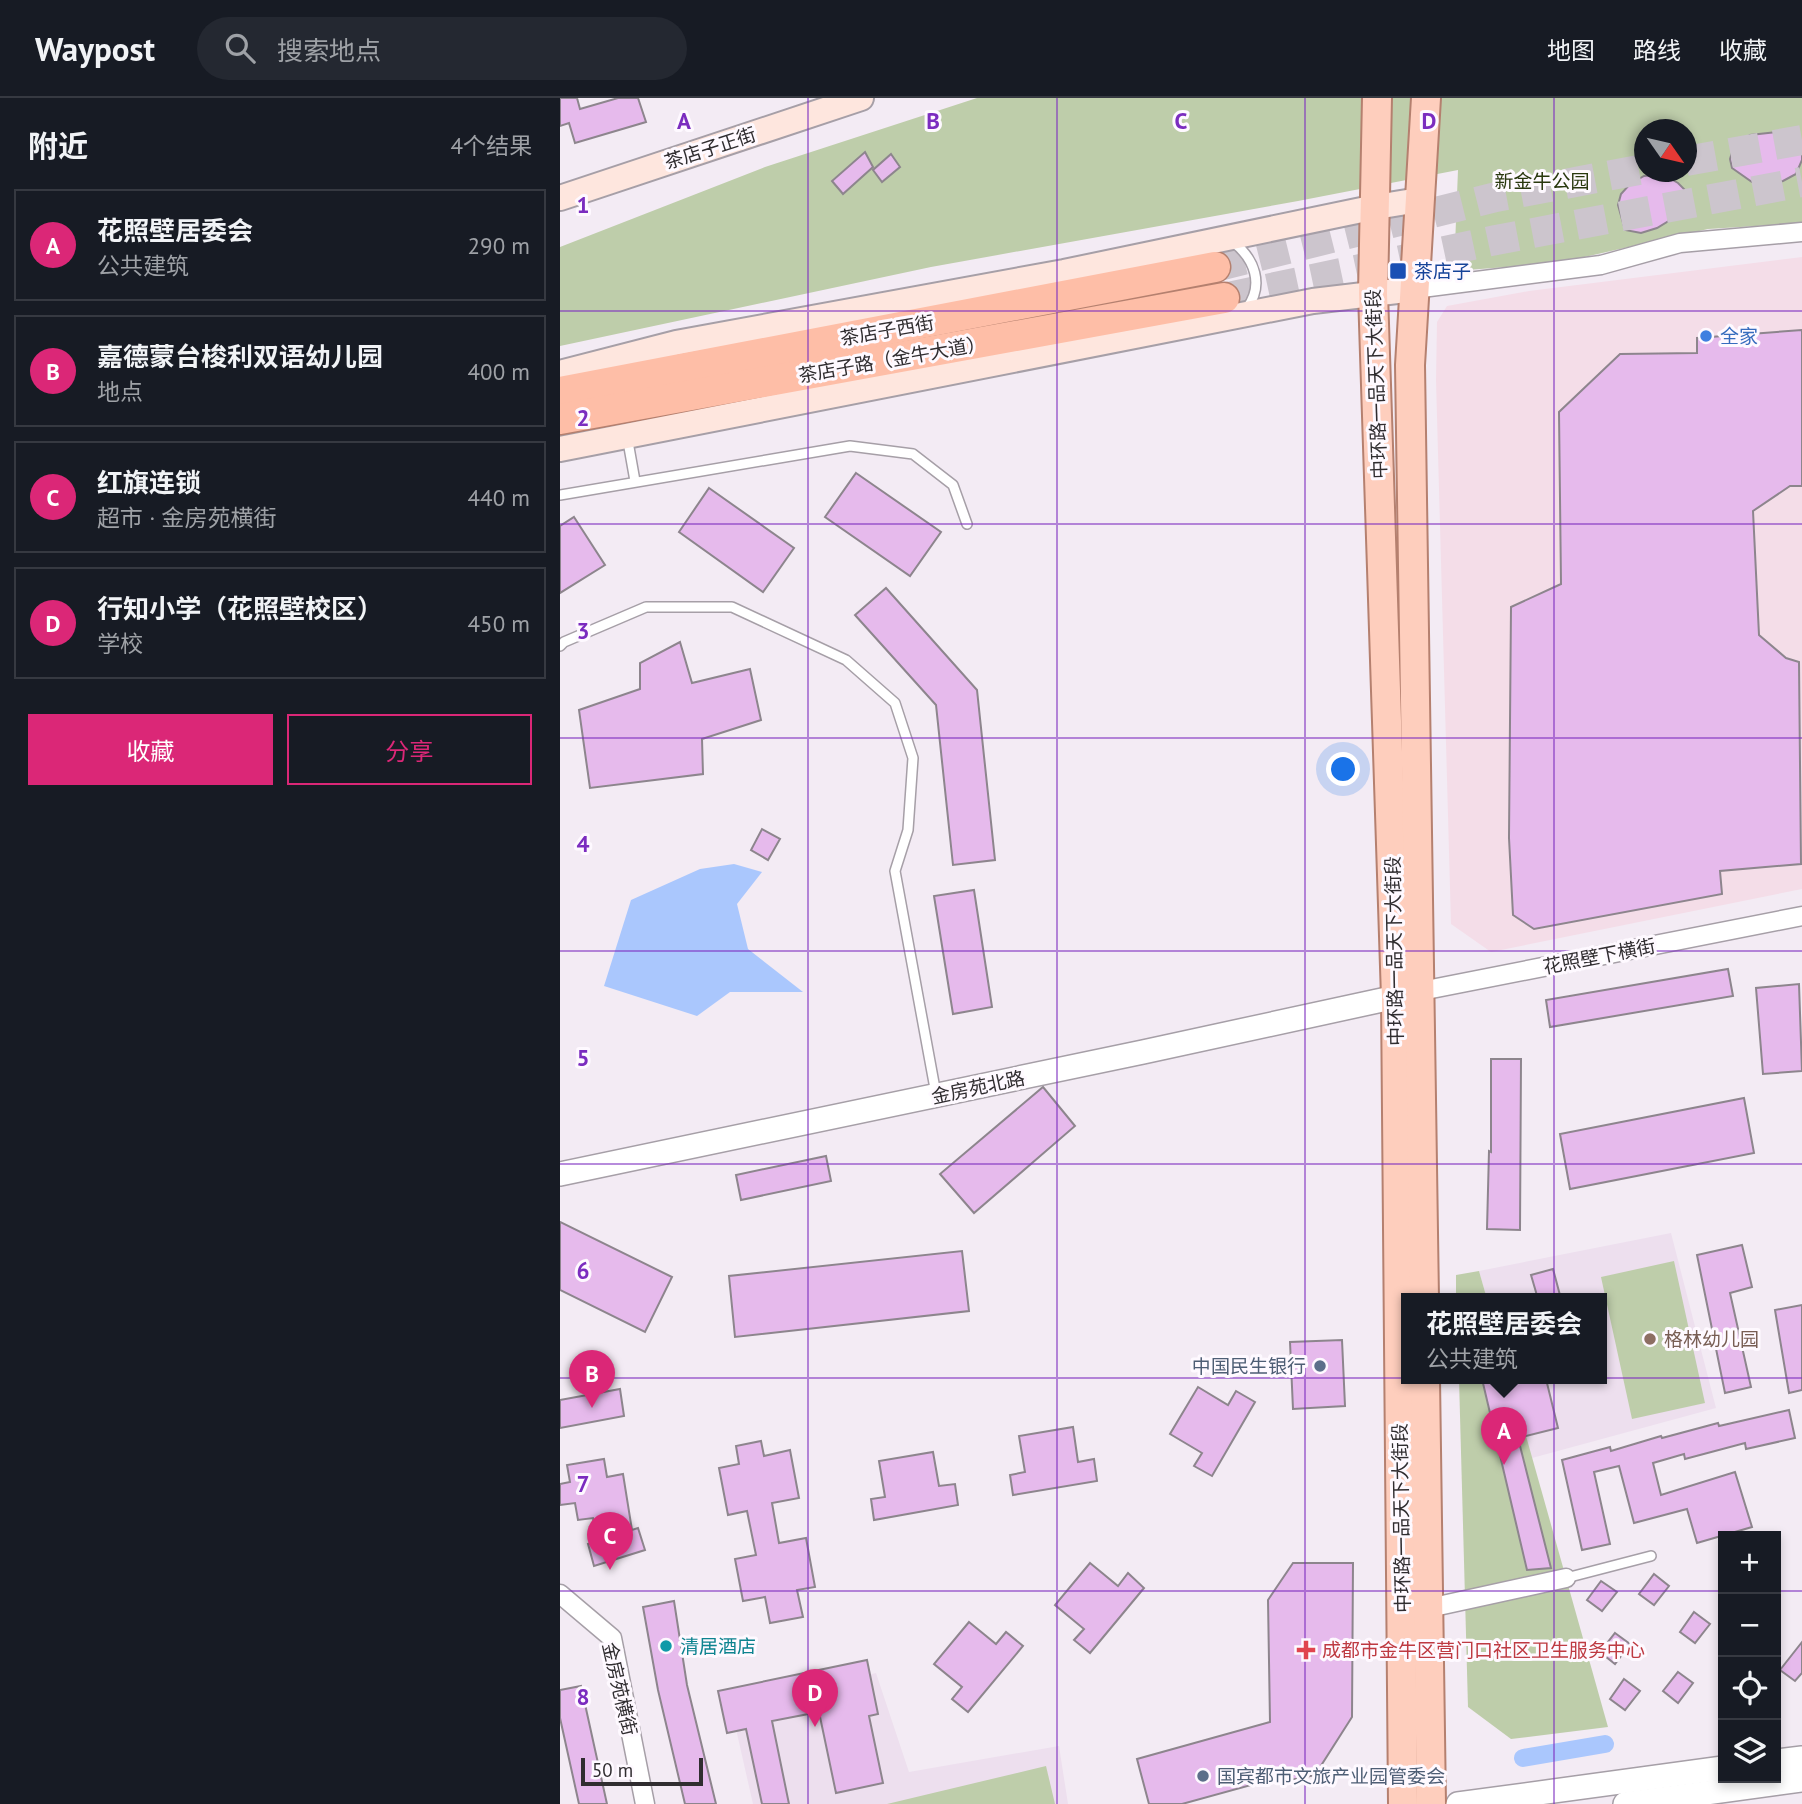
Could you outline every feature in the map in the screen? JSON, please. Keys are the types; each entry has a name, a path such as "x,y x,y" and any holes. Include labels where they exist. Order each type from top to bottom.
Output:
{"highway":[{"name":"茶店子西街","path":"560,392 1215,267"},
{"name":"茶店子路（金牛大道）","path":"560,419 1232,307"}],"main road":[{"name":"茶店子正街","path":"560,198 860,98"},
{"name":"中环路一品天下大街段","path":"1377,98 1373,293 1424,1293"},
{"name":"中环路一品天下大街段","path":"1407,1293 1410,365 1426,98"},
{"path":"560,373 676,343 1064,272 1419,200"},
{"path":"560,449 1232,307 1414,289"},
{"path":"560,426 612,409"},
{"name":"中环路一品天下大街段","path":"1404,1804 1406,1384"},
{"name":"中环路一品天下大街段","path":"1425,1384 1432,1804"}],"street":[{"path":"1414,289 1601,265 1680,243 1802,232"},
{"name":"花照壁下横街","path":"1408,994 1802,916"},
{"name":"金房苑北路","path":"560,1174 1408,994"},
{"path":"1429,1608 1566,1578"},
{"name":"金房苑横街","path":"560,1594 612,1638 645,1804"},
{"path":"1781,1760 1802,1758"},
{"path":"1458,1804 1718,1769"},
{"path":"1625,1804 1802,1780"}],"lane":[{"path":"1224,238 1248,256 1256,275 1254,297 1232,307"},
{"path":"627,435 635,481"},
{"path":"560,495 850,446 913,454 953,485 967,524"},
{"path":"560,646 646,607 732,607 846,660 895,703 913,758 908,830 895,871 936,1095"},
{"path":"1566,1578 1651,1556"}],"shaded area":[{"path":"1802,257 1802,889 1491,952 1451,924 1436,380 1437,322 1447,306 1529,291"},
{"name":"格林幼儿园","path":"1671,1233 1716,1408 1532,1458 1511,1384 1607,1384 1607,1293 1485,1293 1479,1271"},
{"path":"876,1673 909,1772 1059,1746 1068,1804 753,1804 731,1707"}],"green space":[{"name":"新金牛公园","path":"977,98 1802,98 1802,223 1708,229 1558,263 1454,271 1458,170 931,267 560,346 560,247 765,167"},
{"path":"1674,1261 1705,1403 1632,1419 1607,1304 1607,1293 1604,1293 1601,1277"},
{"path":"1479,1271 1485,1293 1456,1293 1456,1275"},
{"path":"1459,1384 1511,1384 1608,1727 1511,1739 1468,1707"},
{"path":"1046,1766 1055,1804 887,1804"}],"water":[{"path":"734,864 762,872 737,904 748,949 803,992 730,992 697,1016 604,986 631,900 700,869"}],"building":[{"path":"560,98 577,98 580,109 618,98 638,98 646,122 575,143 569,123 560,126"},
{"path":"1777,132 1793,136 1802,149 1802,160 1796,174 1783,181 1765,185 1752,182 1732,168 1730,159 1734,146 1750,135"},
{"path":"865,152 873,167 843,194 832,181"},
{"path":"891,154 900,167 882,182 873,170"},
{"path":"1634,182 1676,182 1688,193 1685,211 1657,228 1641,233 1625,230 1618,205 1621,194"},
{"path":"1802,330 1802,486 1790,486 1753,511 1759,635 1786,658 1799,662 1801,864 1720,871 1722,894 1534,929 1513,915 1509,838 1511,607 1561,584 1559,412 1620,354 1697,353 1697,338"},
{"path":"856,473 941,532 910,576 825,517"},
{"path":"709,488 794,548 763,592 679,532"},
{"path":"574,517 605,565 560,593 560,526"},
{"path":"886,588 977,690 995,860 953,865 936,705 855,615"},
{"path":"680,642 692,683 750,669 761,720 702,739 703,774 590,788 579,710 640,689 640,663"},
{"path":"762,829 780,839 768,860 751,850"},
{"path":"974,890 992,1007 953,1014 934,896"},
{"path":"1728,969 1733,996 1550,1027 1546,1000"},
{"path":"1799,984 1802,1071 1763,1074 1756,988"},
{"path":"1491,1059 1521,1059 1520,1230 1487,1229 1489,1151 1491,1152"},
{"path":"1043,1087 1075,1126 974,1213 940,1174"},
{"path":"1744,1098 1754,1153 1570,1189 1560,1134"},
{"path":"826,1156 831,1181 741,1200 736,1175"},
{"path":"560,1222 672,1277 645,1332 560,1290"},
{"path":"1742,1245 1752,1287 1730,1293 1751,1387 1725,1393 1697,1255"},
{"path":"962,1251 969,1311 735,1337 729,1276"},
{"path":"1553,1269 1559,1293 1536,1293 1531,1275"},
{"path":"1802,1305 1802,1390 1789,1393 1775,1310"},
{"path":"1342,1340 1345,1406 1293,1409 1290,1342"},
{"path":"1483,1384 1547,1384 1558,1428 1518,1438 1551,1568 1527,1570"},
{"path":"1198,1387 1228,1405 1236,1391 1255,1402 1212,1476 1194,1466 1202,1453 1170,1434"},
{"path":"620,1389 624,1416 560,1428 560,1400"},
{"path":"1789,1410 1795,1438 1746,1449 1745,1443 1685,1459 1684,1454 1653,1463 1661,1495 1735,1472 1752,1527 1738,1531 1718,1531 1718,1537 1697,1543 1687,1509 1634,1523 1619,1466 1594,1472 1610,1544 1582,1550 1562,1460 1610,1447 1611,1451 1718,1423 1719,1426"},
{"path":"1073,1427 1078,1462 1094,1459 1097,1481 1013,1495 1010,1475 1025,1472 1019,1436"},
{"path":"761,1441 764,1456 790,1450 799,1498 772,1503 779,1543 806,1538 815,1587 797,1590 803,1617 770,1623 765,1597 743,1601 735,1559 756,1555 747,1511 728,1515 719,1468 739,1464 736,1446"},
{"path":"933,1452 939,1486 955,1484 958,1505 874,1520 871,1499 885,1497 879,1461"},
{"path":"604,1459 607,1477 623,1474 632,1530 638,1528 645,1550 594,1566 588,1544 597,1541 593,1518 578,1520 575,1503 560,1505 560,1484 570,1482 567,1465"},
{"path":"1090,1563 1118,1586 1128,1573 1144,1588 1090,1653 1074,1640 1084,1629 1055,1605"},
{"path":"1293,1563 1353,1563 1352,1717 1315,1775 1281,1782 1280,1777 1182,1804 1149,1804 1137,1759 1270,1722 1268,1600"},
{"path":"1654,1574 1669,1586 1654,1605 1639,1594"},
{"path":"1601,1581 1617,1592 1602,1611 1587,1600"},
{"path":"674,1601 687,1685 716,1804 685,1804 658,1690 643,1607"},
{"path":"1694,1612 1710,1624 1695,1643 1680,1632"},
{"path":"969,1622 996,1644 1006,1632 1023,1646 968,1712 952,1699 962,1687 934,1664"},
{"path":"1615,1633 1630,1644 1615,1664 1600,1652"},
{"path":"1802,1642 1802,1673 1795,1681 1781,1669"},
{"path":"867,1660 878,1714 869,1716 883,1783 836,1793 819,1712 772,1721 789,1804 762,1804 746,1729 727,1733 718,1691"},
{"path":"1678,1672 1693,1683 1678,1703 1663,1691"},
{"path":"1624,1679 1640,1691 1625,1710 1610,1699"},
{"path":"581,1686 607,1804 579,1804 560,1718 560,1690"}],"waterway":[{"path":"1523,1758 1605,1744"}],"tunnel":[{"path":"1697,159 1802,140"},
{"path":"1215,267 1496,197 1634,171"},
{"path":"1224,298 1496,240 1802,182"}],"place":[{"name":"茶店子","path":"1398,271"},
{"name":"全家","path":"1706,336"},
{"name":"格林幼儿园","path":"1650,1339"},
{"name":"中国民生银行","path":"1320,1366"},
{"name":"嘉德蒙台梭利双语幼儿园","path":"592,1408"},
{"name":"花照壁居委会","path":"1504,1465"},
{"name":"红旗连锁","path":"610,1570"},
{"name":"清居酒店","path":"666,1646"},
{"name":"成都市金牛区营门口社区卫生服务中心","path":"1306,1650"},
{"name":"行知小学（花照壁校区）","path":"815,1727"},
{"name":"国宾都市文旅产业园管委会","path":"1203,1776"}]}
